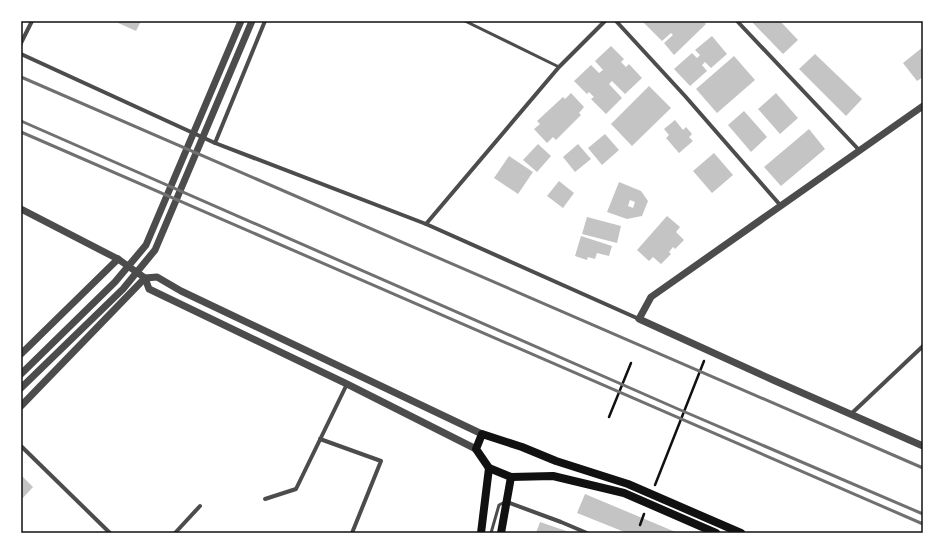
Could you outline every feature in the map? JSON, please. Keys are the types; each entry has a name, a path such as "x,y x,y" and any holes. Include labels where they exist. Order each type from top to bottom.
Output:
{"main road":[{"path":"716,533 624,494 553,476 511,477 489,468 476,448 482,434 522,447 556,461 628,484 741,533"},
{"path":"553,476 556,461"},
{"path":"481,533 489,468"},
{"path":"501,533 511,477"}],"street":[{"path":"21,44 32,21"},
{"path":"21,374 116,282 146,245 241,21"},
{"path":"21,388 123,289 155,250 252,21"},
{"path":"215,142 265,21"},
{"path":"426,224 559,67 605,21"},
{"path":"616,21 685,96 781,206"},
{"path":"737,21 860,151"},
{"path":"21,54 215,142 426,224 923,446"},
{"path":"639,319 651,297 923,106"},
{"path":"21,209 118,259 145,278 149,289 476,448"},
{"path":"21,354 118,259"},
{"path":"21,406 145,278 157,278 181,291 482,434"},
{"path":"851,414 923,346"},
{"path":"265,499 296,489 347,384"},
{"path":"320,439 381,461 352,533"},
{"path":"21,446 110,533"},
{"path":"506,502 587,533"},
{"path":"175,533 200,506"}],"lane":[{"path":"465,21 559,67"},
{"path":"491,533 499,505 506,502"}],"path":[{"path":"654,488 704,361"},
{"path":"609,417 631,363"},
{"path":"640,525 645,510"}],"building":[{"path":"141,21 136,31 116,22"},
{"path":"642,21 703,21 706,24 674,55 664,43 673,35 671,33 662,41"},
{"path":"751,21 780,21 798,40 783,54"},
{"path":"712,36 727,54 711,68 705,62 702,65 707,71 690,86 674,69 692,53 697,58 700,55 695,50"},
{"path":"611,46 624,59 621,62 626,67 629,64 642,78 625,94 612,81 609,84 622,98 606,114 591,99 594,97 589,92 587,94 574,81 591,65 599,73 603,70 595,61"},
{"path":"923,47 923,77 917,81 903,63"},
{"path":"815,54 862,99 846,116 799,69"},
{"path":"734,56 755,80 717,113 696,89"},
{"path":"649,86 671,108 632,146 611,124"},
{"path":"571,93 584,107 579,113 581,115 556,140 553,137 547,143 534,129 540,124 537,121 563,97 565,99"},
{"path":"776,93 798,118 780,134 758,109"},
{"path":"744,111 767,137 751,152 728,125"},
{"path":"675,120 683,130 686,127 692,134 689,137 693,141 679,153 666,138 669,135 664,129"},
{"path":"809,129 825,149 781,186 764,167"},
{"path":"605,134 619,150 602,165 588,148"},
{"path":"538,144 551,156 537,172 523,160"},
{"path":"578,144 591,159 575,172 563,157"},
{"path":"714,153 733,175 712,193 693,171"},
{"path":"509,156 533,172 518,194 494,178"},
{"path":"559,181 574,193 563,208 547,196"},
{"path":"619,182 641,191 648,201 642,216 627,219 607,212","holes":["630,200 635,202 633,208 628,206"]},
{"path":"667,216 680,227 676,232 684,240 675,249 673,247 669,252 671,254 661,264 653,257 649,261 637,250"},
{"path":"587,217 621,226 617,243 582,234"},
{"path":"581,236 612,246 609,256 597,253 595,259 588,257 587,260 575,256"},
{"path":"21,475 33,487 21,500"},
{"path":"585,494 678,533 627,533 577,513"},
{"path":"540,522 572,533 536,533"}],"railway":[{"path":"21,77 923,468"},
{"path":"21,121 678,409 923,514"},
{"path":"21,132 923,524"}]}
